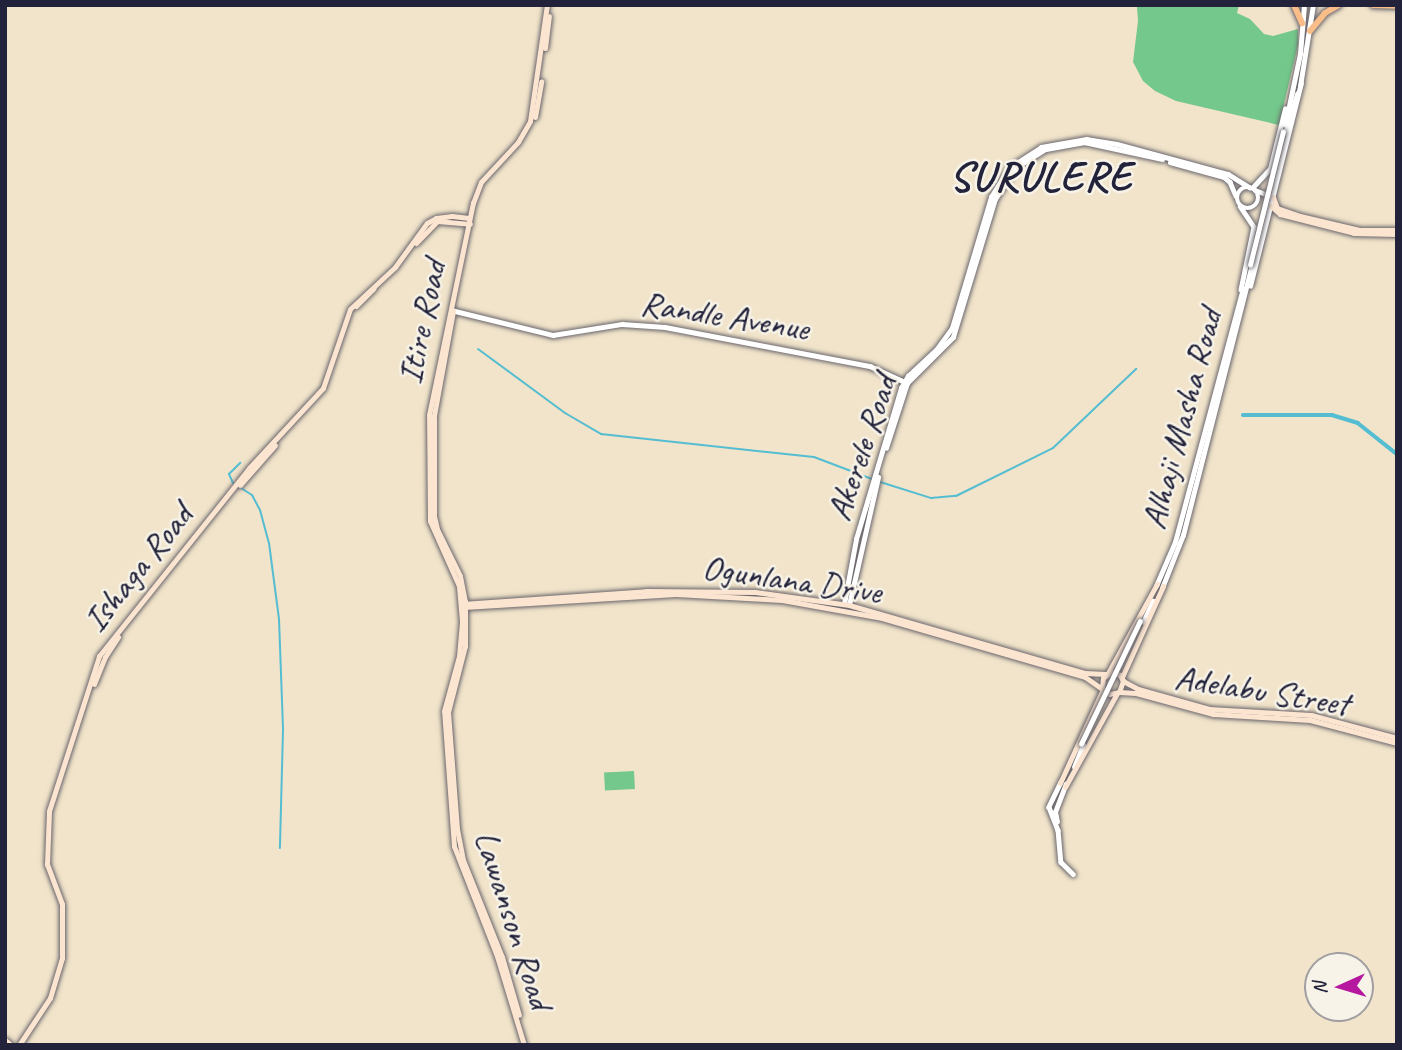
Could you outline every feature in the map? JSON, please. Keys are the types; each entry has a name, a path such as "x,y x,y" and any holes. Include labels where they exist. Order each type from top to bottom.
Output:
{"main road":[{"name":"Itire Road","path":"463,606 460,576 437,529 435,516 434,416 448,355 452,310 470,221 478,197 491,173 529,132 538,106 549,5"},
{"path":"1294,5 1302,23"},
{"path":"1310,31 1325,13 1339,5"},
{"path":"1373,5 1397,6"},
{"path":"1273,197 1277,208 1300,216 1359,230 1397,232"},
{"path":"1271,206 1283,215 1354,233 1397,232"},
{"name":"Ishaga Road","path":"21,1045 50,998 62,958 62,904 47,864 49,811 99,656 245,476 323,388 345,319 362,294 395,267 428,223 436,218 452,216 470,221"},
{"path":"1063,785 1107,674 1160,585"},
{"path":"1063,785 1118,693 1160,585"},
{"name":"Ogunlana Drive","path":"463,606 699,590 755,592 846,607 1084,673 1107,674"},
{"name":"Lawanson Road","path":"463,606 466,646 449,704 447,732 460,850 502,957 525,1045"},
{"name":"Ogunlana Drive","path":"846,607 1085,677 1102,688"},
{"path":"1107,674 1114,672 1123,679"},
{"name":"Adelabu Street","path":"1123,679 1138,689 1209,709 1311,715 1397,741"},
{"path":"1102,688 1109,694 1118,693"},
{"name":"Adelabu Street","path":"1118,693 1136,693 1213,714 1310,720 1397,741"},
{"path":"5,1040 11,1045"}],"street":[{"name":"Alhaji Masha Road","path":"1056,822 1055,811 1063,785 1183,535 1209,420 1284,133 1304,5"},
{"name":"Alhaji Masha Road","path":"1284,133 1301,83 1313,5"},
{"path":"1236,197 1242,188 1252,188 1266,176 1294,81"},
{"path":"1241,304 1271,206 1301,83"},
{"name":"Akerele Road","path":"846,607 875,479 906,382 952,328 993,197 1003,176 1022,157 1051,144 1086,139 1117,144 1228,174 1273,197"},
{"path":"993,197 1015,167 1029,157 1050,148 1084,142 1115,146 1224,177 1230,182 1240,206 1254,227 1241,304"},
{"path":"1252,188 1259,196 1255,207"},
{"path":"1240,206 1247,209 1262,202 1271,206"},
{"name":"Randle Avenue","path":"452,310 553,335 622,324 672,328 860,364 887,372 906,382"},
{"path":"1056,822 1063,861 1073,874 1061,862 1056,822"}],"green space":[{"path":"1130,5 1239,5 1237,13 1250,19 1264,34 1273,36 1298,29 1298,45 1279,125 1176,101 1155,91 1143,81 1133,62 1138,21 1137,7"},
{"path":"634,771 635,789 605,791 604,773"}],"waterway":[{"path":"478,349 565,413 601,434 814,457 872,479"},
{"path":"877,481 931,498 956,496 1053,448 1136,369"},
{"path":"1243,415 1332,415 1358,423 1397,454"},
{"path":"233,483 229,474 240,463"},
{"path":"238,486 252,495 260,510 269,543 279,619 283,730 280,848"}],"district":[{"name":"SURULERE","path":"1041,177"}]}
